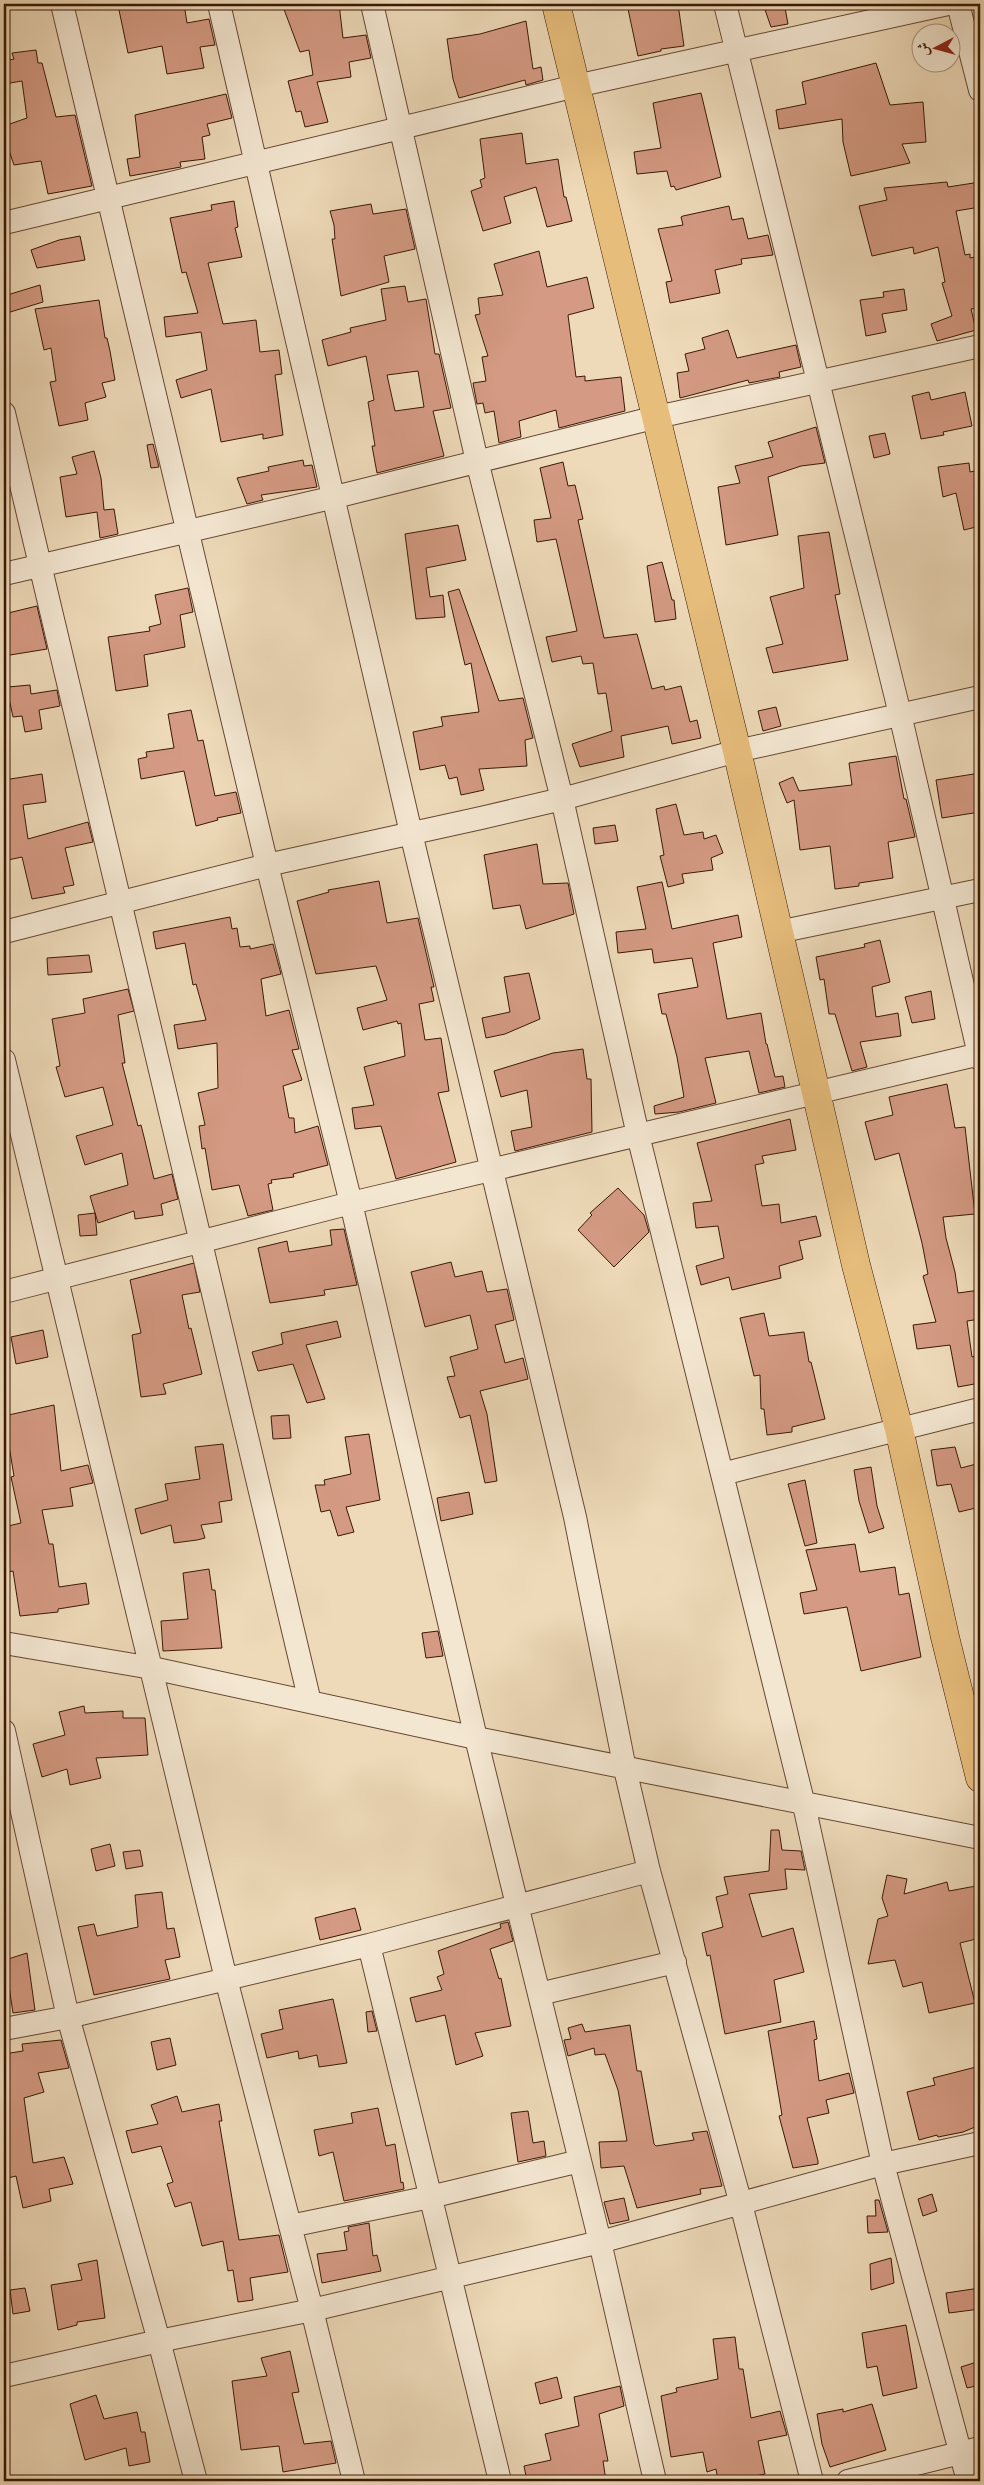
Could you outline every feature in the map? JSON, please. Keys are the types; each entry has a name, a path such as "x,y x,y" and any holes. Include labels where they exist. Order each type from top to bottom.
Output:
{"main road":[{"path":"556,4 737,751 856,1265 899,1429 945,1637 980,1778"}],"street":[{"path":"62,4 267,864 351,1203 476,1738 600,2242 655,2481"},
{"path":"219,4 335,497 411,833 575,1518 625,1768 649,1871 741,2204 812,2481"},
{"path":"372,4 477,461 562,799 638,1135 804,1805 884,2164 970,2450 968,2481"},
{"path":"4,1292 58,1280 203,1240 351,1203 980,1056 820,383 725,4"},
{"path":"4,223 576,86 948,4"},
{"path":"958,4 980,90"},
{"path":"4,574 40,564 335,497 657,418 980,346"},
{"path":"4,413 120,903 203,1240 310,1702"},
{"path":"4,932 267,864 562,799 737,751 980,697"},
{"path":"778,932 980,890"},
{"path":"4,1060 226,1979 312,2310 354,2481"},
{"path":"722,1474 980,1409"},
{"path":"4,1644 152,1668 476,1738 804,1805 980,1838"},
{"path":"4,1730 68,2017 159,2340 196,2481"},
{"path":"4,2029 68,2017 369,1945 649,1871"},
{"path":"369,1945 500,2481"},
{"path":"539,1994 675,1962"},
{"path":"4,2376 159,2340 312,2310 600,2242 884,2164 980,2143"},
{"path":"290,2226 430,2197 580,2161"},
{"path":"848,2481 970,2450"}],"building":[{"path":"123,4 184,4 187,23 209,19 215,45 200,47 204,68 167,74 162,46 128,53 119,10 123,9"},
{"path":"282,4 339,4 343,38 366,35 371,58 349,62 351,77 317,82 328,122 305,127 301,111 296,112 288,81 313,75 309,50 300,52"},
{"path":"653,4 678,4 684,46 661,49 661,51 638,56 628,9"},
{"path":"763,4 781,4 782,9 785,8 788,24 771,27"},
{"path":"526,21 533,69 541,67 543,80 526,85 525,80 459,98 453,79 447,39 480,34"},
{"path":"36,50 38,63 42,63 56,117 75,115 92,186 48,194 41,161 14,165 4,136 4,126 27,118 22,81 4,84 4,61 14,59 12,53"},
{"path":"876,63 890,105 923,102 926,142 902,144 910,163 851,176 843,142 842,119 779,129 776,110 806,104 802,82"},
{"path":"701,93 721,177 676,190 674,186 671,187 667,171 637,174 634,152 661,148 653,103"},
{"path":"226,94 232,118 207,124 210,135 202,137 205,159 180,162 181,167 130,176 127,159 140,157 135,115"},
{"path":"522,133 526,164 558,159 564,197 566,197 572,221 547,227 536,187 504,197 511,223 483,231 471,191 482,187 480,180 485,178 480,139"},
{"path":"947,182 948,187 980,182 980,207 956,211 965,255 970,254 970,258 980,256 980,282 975,284 979,308 971,309 976,330 937,341 931,324 952,316 942,283 945,282 938,247 914,254 913,247 872,256 859,206 887,200 884,188"},
{"path":"234,201 238,227 235,228 242,257 208,263 223,324 256,320 260,352 279,350 282,374 275,375 283,435 263,439 263,434 221,442 211,389 181,398 176,380 207,370 201,332 166,337 164,317 198,313 186,272 182,273 170,218 212,210 211,205"},
{"path":"371,204 373,214 406,209 415,249 384,256 389,282 341,296 332,239 335,239 334,225 330,211"},
{"path":"729,206 732,220 743,218 748,239 768,235 773,255 741,259 742,264 715,270 720,293 670,303 666,282 672,281 658,229 683,225 681,217 683,216"},
{"path":"80,236 85,260 37,268 31,250 59,240"},
{"path":"539,251 547,287 587,277 594,308 568,315 576,377 585,376 585,381 621,377 625,411 559,428 556,410 519,421 521,437 499,443 494,411 485,413 483,403 477,404 473,383 486,381 482,357 488,356 475,315 480,314 478,298 503,295 494,264"},
{"path":"40,285 43,302 7,313 4,296"},
{"path":"405,286 408,302 426,299 435,354 439,354 451,408 433,411 444,456 377,473 372,446 375,446 368,402 374,400 366,356 328,366 322,340 351,332 350,328 386,320 381,289","holes":["418,371 424,407 395,411 387,375"]},
{"path":"904,289 907,310 882,314 886,332 866,336 860,300 884,297 883,292"},
{"path":"99,300 105,338 107,338 115,380 102,383 106,397 85,403 88,420 59,426 50,382 56,381 51,348 44,350 35,309"},
{"path":"728,330 737,358 796,345 801,367 779,372 780,377 749,383 748,380 680,398 677,373 689,371 685,354 705,349 702,338"},
{"path":"929,392 931,400 965,392 972,426 943,432 944,435 921,439 912,396"},
{"path":"816,427 825,463 801,466 768,477 778,535 726,545 718,487 740,483 735,466 773,457 768,442"},
{"path":"885,433 890,454 874,458 869,436"},
{"path":"153,444 159,467 151,468 147,445"},
{"path":"94,451 101,478 104,510 114,509 118,534 100,538 97,512 66,517 60,477 77,474 72,457"},
{"path":"303,460 304,466 312,465 317,487 261,495 263,500 247,504 237,478 269,471 268,467"},
{"path":"563,462 568,486 575,485 583,519 578,520 604,638 637,634 652,689 664,686 665,690 681,686 690,722 697,720 701,738 672,744 668,726 621,736 624,757 580,767 572,744 612,731 606,693 598,694 593,663 583,664 581,656 552,662 546,637 577,631 556,539 537,542 534,520 551,518 540,468"},
{"path":"969,463 970,472 980,470 980,526 964,530 956,493 943,497 938,467"},
{"path":"458,525 466,560 426,568 430,597 443,595 445,617 416,619 405,534"},
{"path":"829,532 840,594 835,595 848,660 773,673 766,648 783,644 770,597 804,588 798,536"},
{"path":"662,562 672,600 674,600 676,619 655,622 647,566"},
{"path":"188,588 193,612 180,615 185,647 144,655 148,686 116,691 108,637 150,631 149,627 161,624 155,595"},
{"path":"459,589 499,701 523,698 533,738 525,740 527,766 479,769 484,790 461,795 457,777 449,779 445,765 420,770 413,732 443,726 441,717 479,712 471,663 465,665 448,592"},
{"path":"37,606 47,649 4,656 4,614"},
{"path":"30,685 31,694 57,690 60,706 39,710 42,729 25,732 22,716 13,717 7,689 8,687"},
{"path":"776,707 781,726 763,731 758,711"},
{"path":"191,710 198,741 203,740 215,796 236,792 241,813 217,818 218,820 196,826 184,771 141,779 138,759 147,757 146,752 174,748 168,714"},
{"path":"896,756 904,799 906,799 915,837 888,842 893,878 859,883 859,886 835,889 830,846 800,850 794,800 787,803 779,783 793,777 799,791 852,785 849,763"},
{"path":"980,773 980,812 942,818 936,780"},
{"path":"42,774 46,802 23,805 28,839 88,822 93,842 65,848 74,885 63,887 65,893 32,899 22,857 8,860 8,857 4,857 4,814 9,813 4,780"},
{"path":"676,804 684,835 703,832 704,839 716,835 723,853 711,858 713,870 682,874 684,883 668,887 660,856 664,855 656,809"},
{"path":"615,825 618,841 595,844 593,828"},
{"path":"537,844 543,884 568,883 574,914 526,929 520,905 493,909 484,855"},
{"path":"379,881 387,923 418,918 434,987 431,987 434,1001 419,1004 425,1040 441,1038 449,1091 438,1093 456,1162 396,1179 381,1126 355,1129 352,1108 374,1105 364,1067 405,1056 401,1023 398,1024 397,1021 363,1030 357,1008 387,1000 376,966 316,974 297,901 329,892 328,890"},
{"path":"662,882 672,929 738,915 742,937 713,943 727,1019 761,1013 766,1044 775,1077 783,1076 785,1087 759,1093 749,1051 705,1058 716,1103 679,1112 655,1114 654,1106 684,1097 677,1057 666,1014 662,1014 658,994 698,987 692,958 654,963 652,949 618,953 616,932 646,929 637,887"},
{"path":"230,917 232,929 237,928 240,947 250,946 250,949 273,944 281,974 261,979 266,1016 289,1010 299,1049 292,1050 302,1080 283,1086 289,1118 294,1118 295,1133 318,1126 328,1165 293,1174 294,1177 271,1180 272,1183 268,1184 273,1210 248,1216 239,1185 212,1190 205,1148 202,1149 199,1126 205,1125 198,1093 218,1088 217,1043 178,1049 174,1025 206,1020 196,984 193,985 185,943 156,949 153,932"},
{"path":"880,940 890,982 872,987 876,1017 898,1013 901,1036 860,1042 867,1067 852,1071 835,1014 829,1014 824,979 820,980 816,957 865,947 864,944"},
{"path":"89,955 92,972 48,975 47,958"},
{"path":"529,973 540,1019 505,1034 486,1038 482,1018 510,1012 504,977"},
{"path":"128,989 134,1011 118,1015 125,1063 122,1063 138,1126 141,1125 154,1179 172,1174 178,1199 161,1204 163,1215 135,1219 134,1211 98,1223 90,1196 128,1185 122,1153 85,1165 76,1136 113,1125 103,1087 65,1097 56,1067 60,1066 52,1019 85,1013 83,999"},
{"path":"931,991 935,1019 912,1023 905,997"},
{"path":"583,1049 587,1079 591,1079 592,1132 515,1151 511,1131 532,1127 527,1090 501,1097 494,1071 553,1053"},
{"path":"947,1084 955,1128 965,1127 975,1214 943,1217 946,1238 955,1272 958,1293 980,1290 980,1319 967,1321 972,1357 976,1356 980,1383 958,1387 950,1345 917,1349 913,1325 936,1322 923,1276 928,1274 922,1243 899,1153 875,1160 865,1122 893,1115 889,1097"},
{"path":"790,1119 796,1150 762,1156 764,1163 755,1165 762,1206 779,1204 781,1223 816,1216 821,1236 799,1241 803,1259 779,1266 781,1278 732,1290 729,1277 701,1285 696,1266 724,1258 718,1226 696,1228 693,1203 712,1201 697,1143"},
{"path":"618,1188 644,1215 649,1232 614,1267 578,1230 592,1215 590,1213"},
{"path":"95,1213 97,1235 80,1236 78,1215"},
{"path":"344,1229 357,1285 324,1290 325,1295 270,1303 258,1248 287,1241 289,1252 332,1245 330,1230"},
{"path":"451,1262 455,1277 482,1271 487,1292 507,1289 514,1320 495,1325 505,1363 523,1358 528,1379 480,1391 487,1414 497,1481 485,1483 470,1415 460,1418 447,1377 455,1376 450,1357 478,1349 470,1315 425,1327 411,1272"},
{"path":"194,1263 200,1292 182,1295 189,1329 191,1328 202,1374 163,1384 166,1394 141,1397 132,1335 141,1333 130,1280"},
{"path":"764,1313 769,1336 804,1332 809,1362 811,1362 825,1419 792,1427 792,1432 767,1435 764,1409 761,1409 760,1375 754,1376 740,1318"},
{"path":"337,1321 341,1337 306,1345 325,1399 307,1403 293,1364 258,1371 252,1352 283,1344 281,1333"},
{"path":"43,1330 48,1357 16,1364 11,1337"},
{"path":"54,1405 61,1471 88,1465 93,1483 70,1488 73,1506 42,1510 49,1544 53,1544 59,1587 86,1583 89,1604 58,1609 58,1612 20,1616 13,1571 4,1573 4,1527 21,1523 11,1477 14,1476 4,1416"},
{"path":"289,1415 291,1438 273,1439 271,1416"},
{"path":"369,1434 380,1500 346,1507 354,1532 338,1536 330,1510 321,1512 315,1485 325,1485 324,1480 351,1474 345,1437"},
{"path":"223,1444 232,1500 219,1502 222,1522 201,1525 205,1538 197,1540 174,1543 171,1525 141,1534 135,1509 168,1500 165,1484 200,1479 195,1447"},
{"path":"955,1447 961,1468 980,1463 980,1507 959,1512 951,1484 937,1486 931,1450"},
{"path":"871,1467 877,1506 884,1528 869,1533 859,1501 854,1470"},
{"path":"805,1480 817,1543 805,1546 788,1484"},
{"path":"469,1492 473,1514 441,1521 437,1498"},
{"path":"855,1544 860,1572 895,1567 899,1595 909,1593 921,1657 861,1671 847,1607 804,1614 800,1593 817,1590 806,1550"},
{"path":"209,1569 212,1590 215,1590 222,1648 163,1651 161,1621 188,1619 183,1573"},
{"path":"438,1631 443,1656 426,1658 422,1633"},
{"path":"84,1706 85,1713 123,1711 123,1718 145,1718 148,1755 96,1758 101,1778 70,1785 67,1769 42,1777 33,1744 65,1735 59,1712"},
{"path":"771,1830 779,1830 782,1850 801,1851 805,1870 785,1869 787,1889 749,1894 762,1937 793,1928 804,1972 774,1980 781,2022 725,2034 710,1955 707,1956 702,1933 723,1927 716,1897 728,1894 724,1877 769,1871"},
{"path":"110,1844 115,1866 96,1871 91,1849"},
{"path":"140,1850 143,1866 126,1869 123,1852"},
{"path":"887,1875 907,1879 904,1894 947,1882 949,1891 976,1886 980,1909 980,1938 960,1943 975,2003 929,2013 922,1982 903,1987 895,1960 868,1964 878,1919 888,1916 882,1898"},
{"path":"162,1892 167,1929 174,1928 180,1957 165,1960 170,1979 94,1995 78,1927 94,1924 97,1936 138,1927 135,1895"},
{"path":"355,1908 361,1930 320,1940 315,1918"},
{"path":"508,1922 513,1941 490,1949 499,1979 501,1978 511,2026 475,2033 483,2056 456,2065 445,2015 416,2022 410,1998 442,1990 437,1977 444,1974 438,1951 501,1928 500,1924"},
{"path":"27,1953 35,2010 13,2013 5,1960"},
{"path":"333,1999 347,2063 319,2067 317,2055 299,2059 298,2051 267,2058 261,2034 283,2029 279,2010"},
{"path":"372,2011 377,2031 368,2032 366,2012"},
{"path":"814,2021 817,2039 814,2040 819,2081 849,2073 854,2093 826,2100 829,2113 807,2118 818,2164 793,2168 779,2116 782,2115 768,2031"},
{"path":"582,2024 585,2032 630,2025 637,2071 641,2071 654,2144 656,2146 694,2140 692,2133 707,2131 722,2186 700,2189 701,2194 637,2208 624,2166 601,2168 599,2142 627,2141 618,2090 605,2054 595,2055 594,2048 568,2056 564,2040 571,2039 568,2028"},
{"path":"170,2038 176,2065 157,2070 151,2042"},
{"path":"61,2040 69,2068 38,2073 44,2092 24,2098 33,2163 64,2157 73,2184 49,2189 51,2201 23,2208 16,2176 4,2179 4,2054 23,2051 22,2044"},
{"path":"980,2066 980,2125 963,2132 938,2137 937,2135 919,2140 907,2092 935,2085 933,2078"},
{"path":"177,2096 182,2112 219,2104 222,2121 219,2121 239,2240 279,2235 288,2272 250,2278 253,2300 238,2302 233,2270 228,2271 223,2241 202,2246 191,2202 175,2207 167,2184 173,2182 161,2146 132,2153 126,2131 158,2124 151,2105"},
{"path":"378,2108 386,2146 395,2144 401,2183 403,2182 404,2189 344,2201 333,2152 319,2156 314,2130 353,2123 351,2113"},
{"path":"528,2111 533,2143 544,2141 546,2156 518,2162 511,2113"},
{"path":"932,2194 937,2211 923,2216 918,2199"},
{"path":"624,2198 629,2220 610,2224 604,2202"},
{"path":"875,2200 879,2200 888,2232 868,2233 867,2216 876,2216"},
{"path":"369,2223 373,2256 377,2255 381,2271 322,2283 317,2254 347,2250 344,2232 349,2231 348,2227"},
{"path":"891,2258 894,2283 871,2290 870,2264"},
{"path":"97,2260 105,2318 77,2322 77,2325 58,2330 51,2285 82,2280 78,2264"},
{"path":"25,2288 30,2311 13,2314 10,2290"},
{"path":"980,2288 980,2309 949,2313 946,2293"},
{"path":"906,2325 917,2388 883,2396 877,2366 867,2368 862,2333"},
{"path":"735,2337 739,2369 743,2369 751,2418 780,2411 787,2435 758,2441 765,2474 733,2481 718,2481 716,2469 707,2472 703,2452 671,2457 661,2396 677,2392 676,2388 718,2379 713,2339"},
{"path":"290,2351 299,2392 292,2393 304,2444 331,2441 336,2463 283,2472 279,2446 241,2450 232,2381 267,2376 261,2358"},
{"path":"980,2361 980,2385 967,2388 961,2367"},
{"path":"557,2377 562,2398 540,2404 535,2383"},
{"path":"620,2386 624,2406 599,2414 608,2461 603,2461 606,2481 527,2481 524,2466 551,2460 545,2434 579,2426 574,2397"},
{"path":"96,2395 104,2419 137,2412 141,2432 145,2432 150,2462 129,2466 126,2448 85,2460 70,2404"},
{"path":"872,2404 886,2450 830,2467 822,2444 817,2414 843,2409 843,2412"}]}
